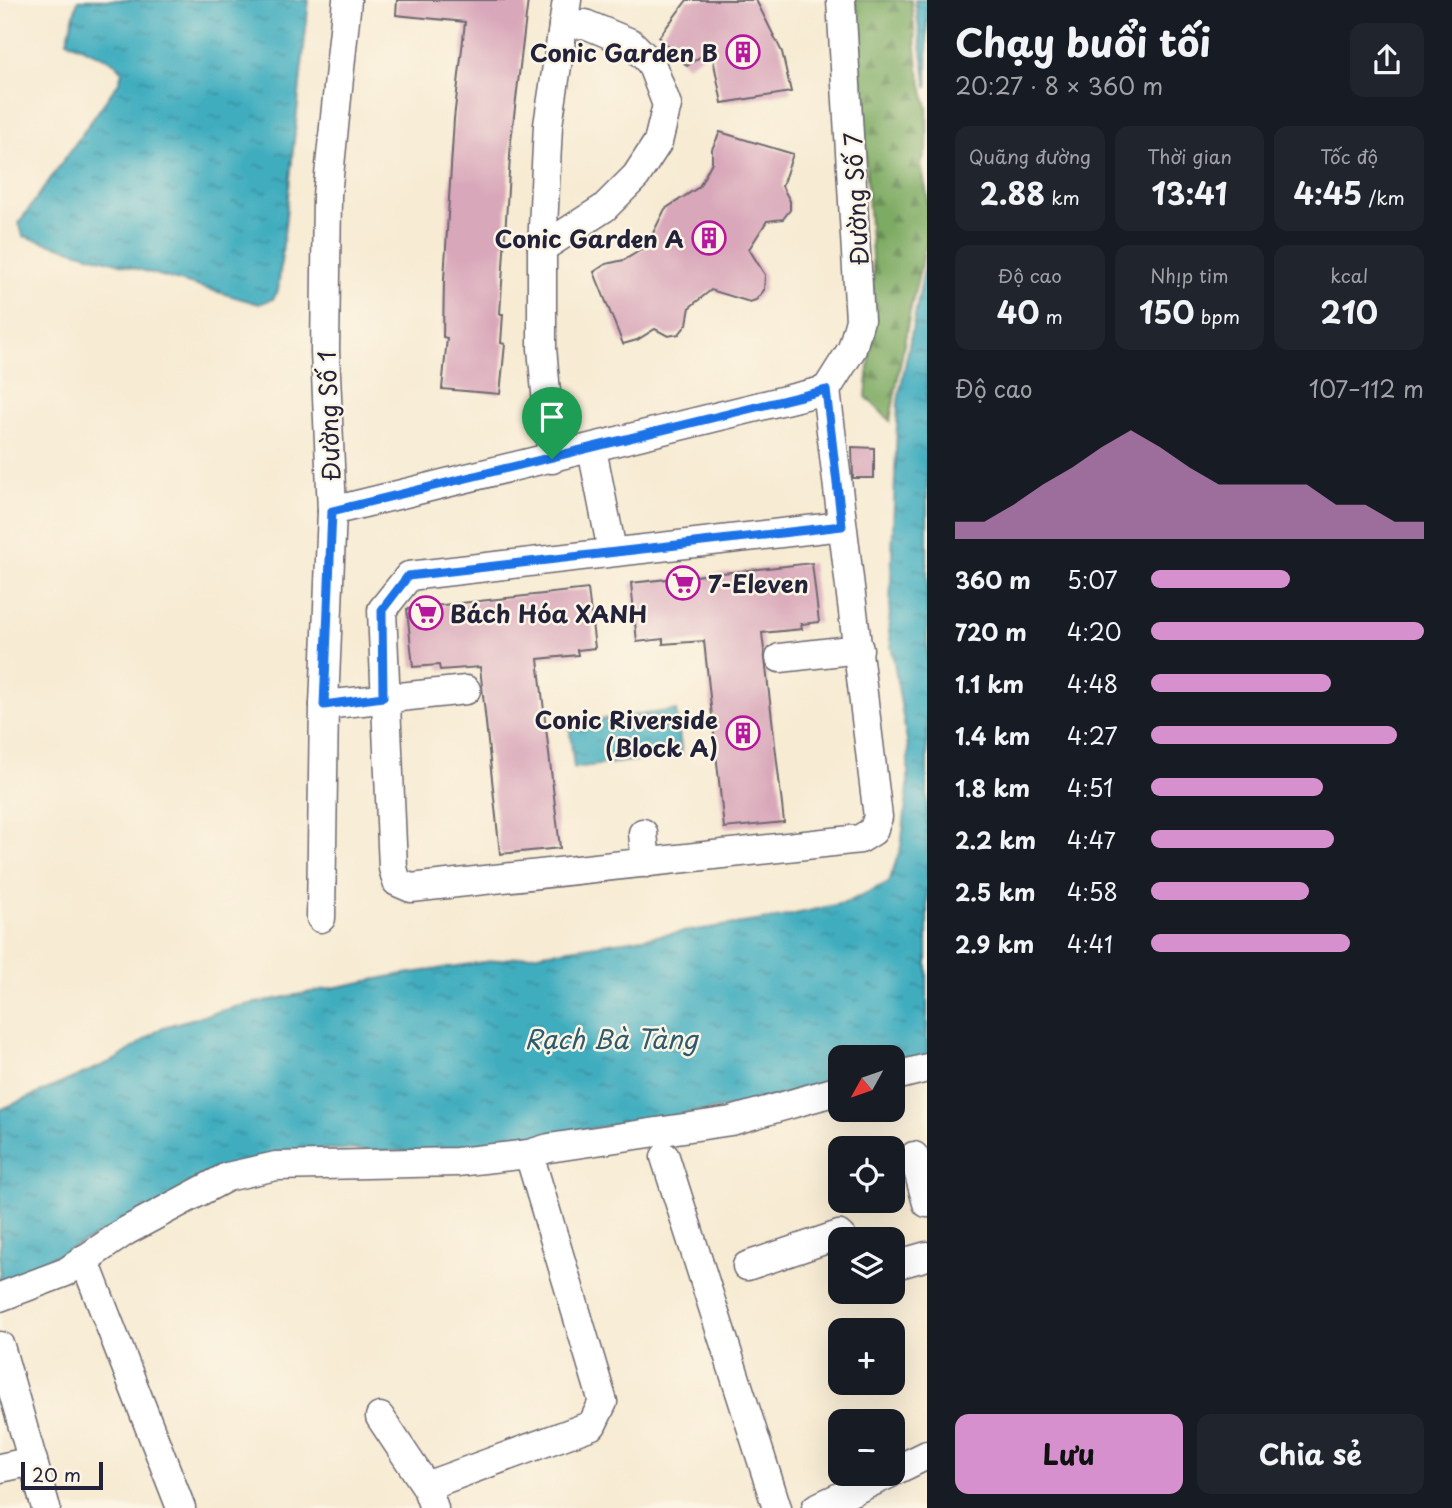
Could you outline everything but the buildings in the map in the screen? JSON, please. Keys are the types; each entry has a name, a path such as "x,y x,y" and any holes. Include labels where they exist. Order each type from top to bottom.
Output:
{"street":[{"name":"Đường Số 1","path":"321,918 324,705 332,511 325,351 327,195 347,0"},
{"name":"Đường Số 7","path":"826,390 852,349 860,320 841,0"},
{"path":"542,248 604,208 636,176 658,142 667,105 651,63 631,43 585,24 565,12 548,125 542,248 542,348 552,459"},
{"path":"332,511 826,390 878,817 873,831 860,839 411,888 397,882 393,868 383,697 382,610 408,576 842,526"},
{"path":"592,449 612,551"},
{"path":"780,658 859,649"},
{"path":"324,705 383,697 466,691"},
{"path":"643,833 646,863"},
{"path":"905,1074 927,1068"},
{"path":"0,1297 66,1272 126,1231 227,1177 239,1174 276,1166 457,1162 529,1154 549,1148 731,1121 828,1093"},
{"path":"380,1417 430,1497 592,1425 603,1402 529,1154"},
{"path":"914,1156 927,1203"},
{"path":"665,1157 777,1508"},
{"path":"747,1266 828,1239"},
{"path":"905,1262 927,1256"},
{"path":"85,1259 181,1508"},
{"path":"0,1346 46,1508"},
{"path":"905,1466 927,1455"},
{"path":"0,1468 33,1461"},
{"path":"816,1508 863,1486"}],"green space":[{"path":"855,0 911,0 918,67 927,108 927,148 921,164 927,195 927,240 910,312 890,421 866,397 873,322 873,271"}],"water":[{"path":"78,0 309,0 278,291 273,299 259,304 23,236 19,223 119,82 122,72 116,63 67,41"},
{"path":"915,0 927,0 927,88"},
{"name":"Rạch Bà Tàng","path":"927,255 927,1059 905,1064 905,1045 828,1045 828,1082 740,1106 417,1152 324,1149 245,1162 0,1284 0,1110 117,1059 163,1027 235,1007 398,975 782,917 848,902 889,882 901,847 908,788 908,747 889,632 898,401"},
{"path":"676,710 682,755 574,768 569,723"}],"place":[{"name":"Conic Garden B","path":"743,52"},
{"name":"Conic Garden A","path":"709,238"},
{"name":"7-Eleven","path":"683,583"},
{"name":"Bách Hóa XANH","path":"426,613"},
{"name":"Conic Riverside (Block A)","path":"743,733"}],"route":[{"path":"826,390 842,526 408,576 382,610 383,697 324,705 332,511 552,459 826,390"}]}
